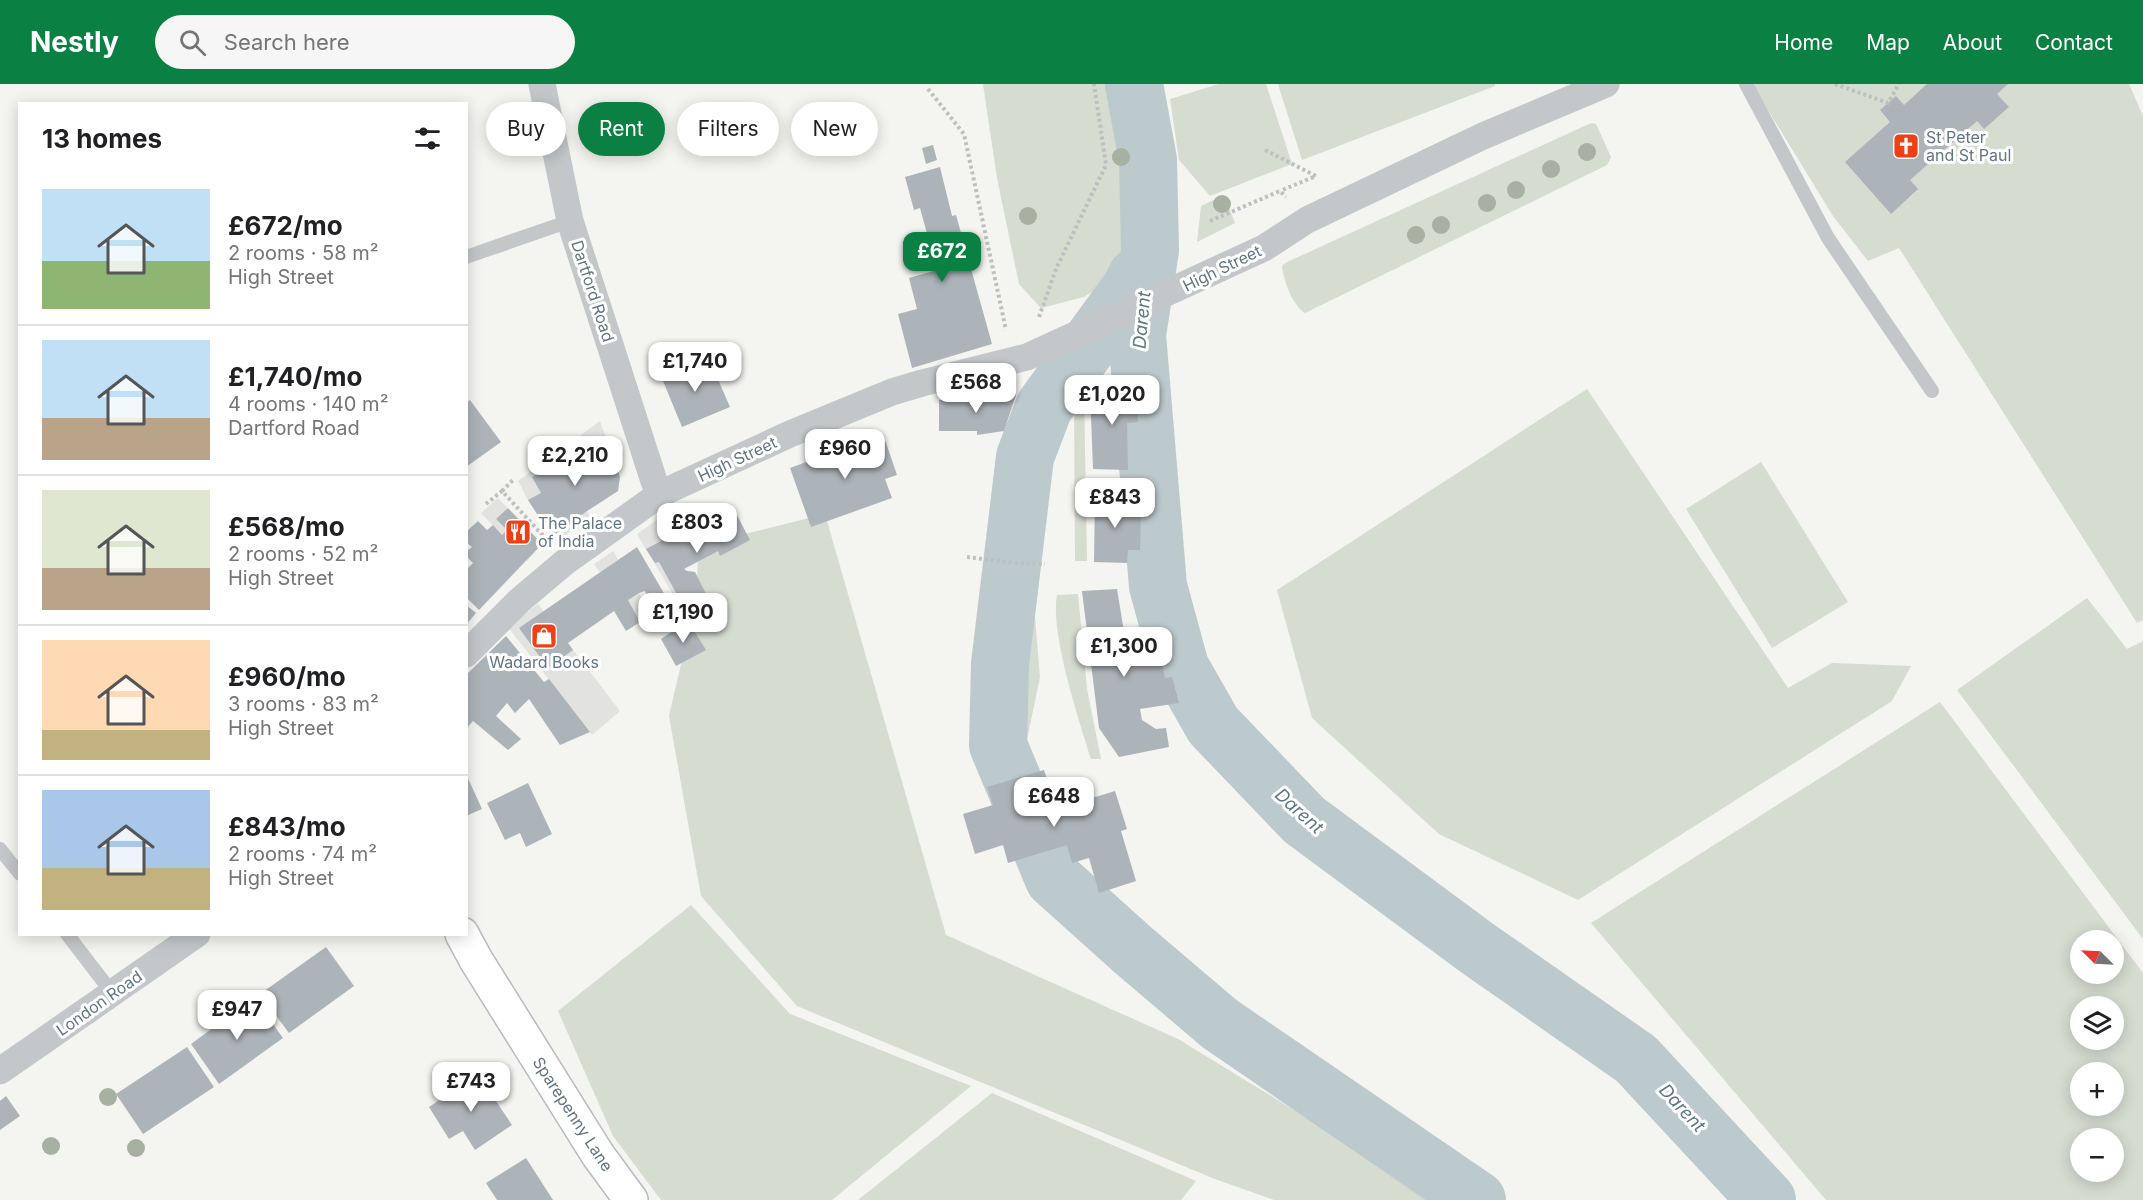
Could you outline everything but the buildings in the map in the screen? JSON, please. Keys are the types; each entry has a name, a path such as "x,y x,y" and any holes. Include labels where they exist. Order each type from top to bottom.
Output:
{"street":[{"name":"Dartford Road","path":"542,84 570,221 660,494"},
{"name":"High Street","path":"468,652 520,600 565,562 660,494 790,434 892,392 1020,359 1264,248 1307,220 1483,136 1606,84"},
{"name":"London Road","path":"0,1071 194,936"},
{"name":"Sparepenny Lane","path":"463,936 598,1155 631,1200"}],"lane":[{"path":"1746,84 1828,238 1932,391"},
{"path":"468,256 570,221"},
{"path":"0,849 18,872"},
{"path":"69,936 113,994"}],"path":[{"path":"1020,359 1036,324 1056,269 1106,165 1094,84"},
{"path":"1835,84 1888,103 1899,84"},
{"path":"927,89 963,134 997,283 1020,359"},
{"path":"1210,221 1316,176 1265,150"},
{"path":"1280,190 1307,220"},
{"path":"486,504 513,480"},
{"path":"502,490 565,562"},
{"path":"967,557 1045,564"}],"shaded area":[{"path":"983,84 1115,84 1129,149 1131,227 1129,252 1118,275 1084,297 1041,308 1019,284 997,178"},
{"path":"1219,84 1266,84 1292,164 1210,196 1179,160 1170,99"},
{"path":"1278,84 1495,84 1495,86 1302,160"},
{"path":"1752,84 2129,84 2143,116 2143,620 2137,623 1899,248 1868,261 1833,216"},
{"path":"1591,123 1596,124 1611,157 1607,165 1305,313 1293,298 1283,272 1282,266 1285,263"},
{"path":"1224,195 1235,223 1197,242 1201,206"},
{"path":"1587,389 1788,688 1832,663 1911,666 1892,701 1578,900 1439,834 1312,718 1277,590"},
{"path":"1084,393 1087,561 1075,561 1074,394"},
{"path":"1037,419 1041,422 1042,459 1033,466 1027,508 1036,515 1033,558 1009,556 1023,459"},
{"path":"600,421 620,477 618,491 587,511 590,517 556,542 518,481"},
{"path":"1761,462 1848,602 1772,648 1686,509"},
{"name":"The Palace of India","path":"498,498 542,544 527,561 481,513"},
{"path":"825,514 946,935 1178,1039 1441,1200 1274,1200 1215,1179 797,1006 701,896 669,716 697,595 698,546"},
{"path":"657,520 684,569 695,572 711,604 706,650 637,534"},
{"path":"613,551 639,593 650,617 640,622 628,601 622,604 594,564"},
{"path":"1008,569 1031,570 1040,677 1024,754 1017,756 1021,713"},
{"path":"1078,594 1087,689 1101,759 1091,759 1067,677 1058,631 1057,595"},
{"path":"2087,598 2127,649 2143,641 2143,939 1957,690"},
{"path":"538,604 620,711 592,735 508,627"},
{"path":"1940,702 2111,930 2070,930 2070,984 2124,984 2124,948 2143,973 2143,1200 1826,1200 1591,923"},
{"path":"691,905 790,1014 971,1086 832,1200 661,1200 613,1136 558,1011"},
{"path":"992,1093 1196,1181 1181,1200 858,1200"}],"waterway":[{"name":"Darent","path":"1134,84 1148,160 1150,250 1137,335 1158,586 1180,667 1213,725 1304,820 1477,948 1636,1059 1767,1200"},
{"name":"Darent","path":"1137,276 1130,289 1044,407 1025,457 1000,664 998,745 1054,879 1220,1024 1477,1200"}],"place":[{"name":"St Peter and St Paul","path":"1906,146"},
{"name":"The Palace of India","path":"518,532"},
{"name":"Wadard Books","path":"544,636"}]}
